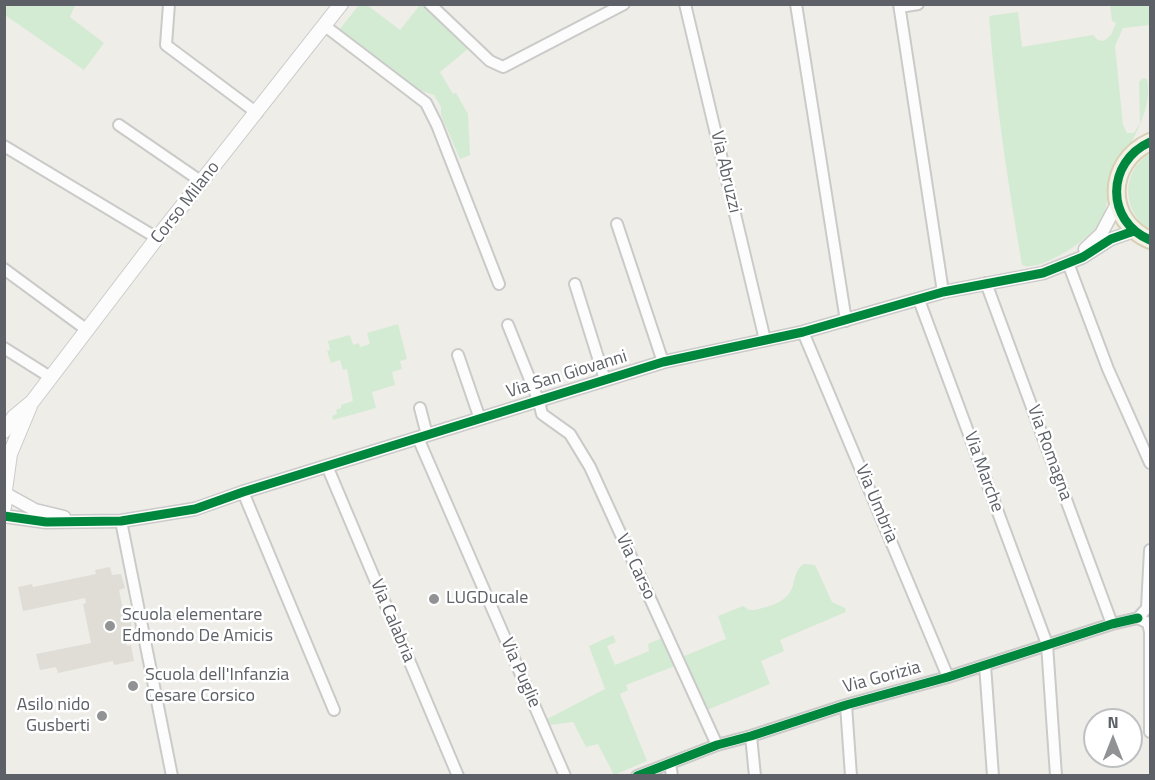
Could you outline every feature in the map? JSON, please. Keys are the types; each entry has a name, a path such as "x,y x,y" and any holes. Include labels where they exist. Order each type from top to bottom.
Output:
{"main road":[{"name":"Corso Milano","path":"5,495 10,453 32,402 157,238 341,4"},
{"path":"1146,240 1124,220 1116,191 1125,162 1150,139"},
{"name":"Corso Milano","path":"4,430 14,417 32,402"}],"street":[{"path":"169,4 166,45 257,113"},
{"path":"430,4 490,61 503,67 624,4"},
{"name":"Via Abruzzi","path":"685,4 765,340"},
{"path":"796,4 846,321"},
{"path":"918,4 899,6 943,292"},
{"path":"325,26 426,103 437,124 499,284"},
{"path":"118,124 202,182"},
{"path":"4,146 157,238"},
{"name":"Via San Giovanni","path":"1068,263 1101,234 1118,202"},
{"path":"617,224 663,362"},
{"name":"Via San Giovanni","path":"4,516 46,522 121,521 195,508 663,362 803,332 943,292 1028,277 1083,257 1111,239 1146,240"},
{"path":"1068,263 1108,369 1150,463"},
{"path":"4,269 87,330"},
{"name":"Via Romagna","path":"986,283 1112,624"},
{"path":"575,284 605,380"},
{"name":"Via Marche","path":"918,300 1047,644 1056,776"},
{"name":"Via Carso","path":"508,325 542,414 570,434 590,467 717,745"},
{"name":"Via Umbria","path":"803,332 948,677"},
{"path":"4,348 50,377"},
{"path":"458,355 480,419"},
{"name":"Via Puglie","path":"420,408 422,437 565,776"},
{"name":"Via Calabria","path":"327,466 458,776"},
{"path":"243,492 334,710"},
{"name":"Via San Giovanni","path":"5,495 35,510 76,520"},
{"path":"121,521 169,775"},
{"path":"1150,550 1147,608 1138,618 1148,623 1150,632 1150,732"},
{"name":"Via Gorizia","path":"637,776 717,745 1138,618"},
{"path":"985,665 993,776"},
{"path":"846,705 851,776"},
{"path":"751,736 755,776"},
{"path":"670,763 672,776"}],"shaded area":[{"name":"Scuola elementare Edmondo De Amicis","path":"110,567 112,575 121,574 125,588 119,590 125,619 130,619 133,633 125,635 127,646 131,645 134,661 114,665 113,661 58,673 56,667 40,670 36,654 91,643 83,604 86,603 85,598 23,611 18,587 32,584 33,587 96,574 95,570"}],"green space":[{"path":"7,4 75,5 70,17 104,43 84,70 5,15"},
{"path":"359,5 367,5 400,30 422,5 469,48 440,72 468,114 470,155 460,159 441,115 441,107 434,95 410,87 339,30"},
{"path":"1110,5 1150,5 1150,25 1123,28 1115,46 1123,125 1127,133 1134,133 1140,123 1139,82 1143,78 1147,79 1148,92 1142,119 1111,183 1104,214 1095,230 1076,245 1052,259 1030,266 1022,265 1002,141 989,16 1018,12 1022,47 1093,35 1098,40 1104,41 1111,35 1116,23 1112,21"},
{"path":"1150,153 1150,230 1140,222 1134,212 1128,191 1134,170"},
{"path":"398,324 407,359 400,361 402,369 392,372 395,385 372,392 376,408 333,420 332,416 337,414 336,410 341,408 341,405 353,401 347,369 343,370 340,360 331,363 327,351 330,350 328,341 350,335 353,345 359,343 360,347 370,344 367,333"},
{"path":"804,564 815,565 832,602 845,608 846,612 780,640 784,651 761,661 770,684 707,710 684,656 726,639 718,616 743,606 754,610 783,599 792,589 797,571"},
{"path":"613,635 616,642 607,646 615,665 649,651 648,644 662,638 675,666 626,685 628,690 620,694 647,761 614,775 598,744 586,747 573,722 550,725 547,719 605,689 589,646"}],"cycle path":[{"path":"1150,142 1136,151 1125,163 1119,177 1117,191 1119,206 1125,219 1135,231 1150,240"},
{"path":"4,516 46,522 121,521 195,509 243,492 663,362 803,332 943,292 1043,273 1083,257 1111,239 1134,231"},
{"path":"637,776 717,745 1138,618"}],"place":[{"name":"LUGDucale","path":"434,599"},
{"name":"Scuola elementare Edmondo De Amicis","path":"110,626"},
{"name":"Scuola dell'Infanzia Cesare Corsico","path":"133,686"},
{"name":"Asilo nido Gusberti","path":"102,716"}]}
